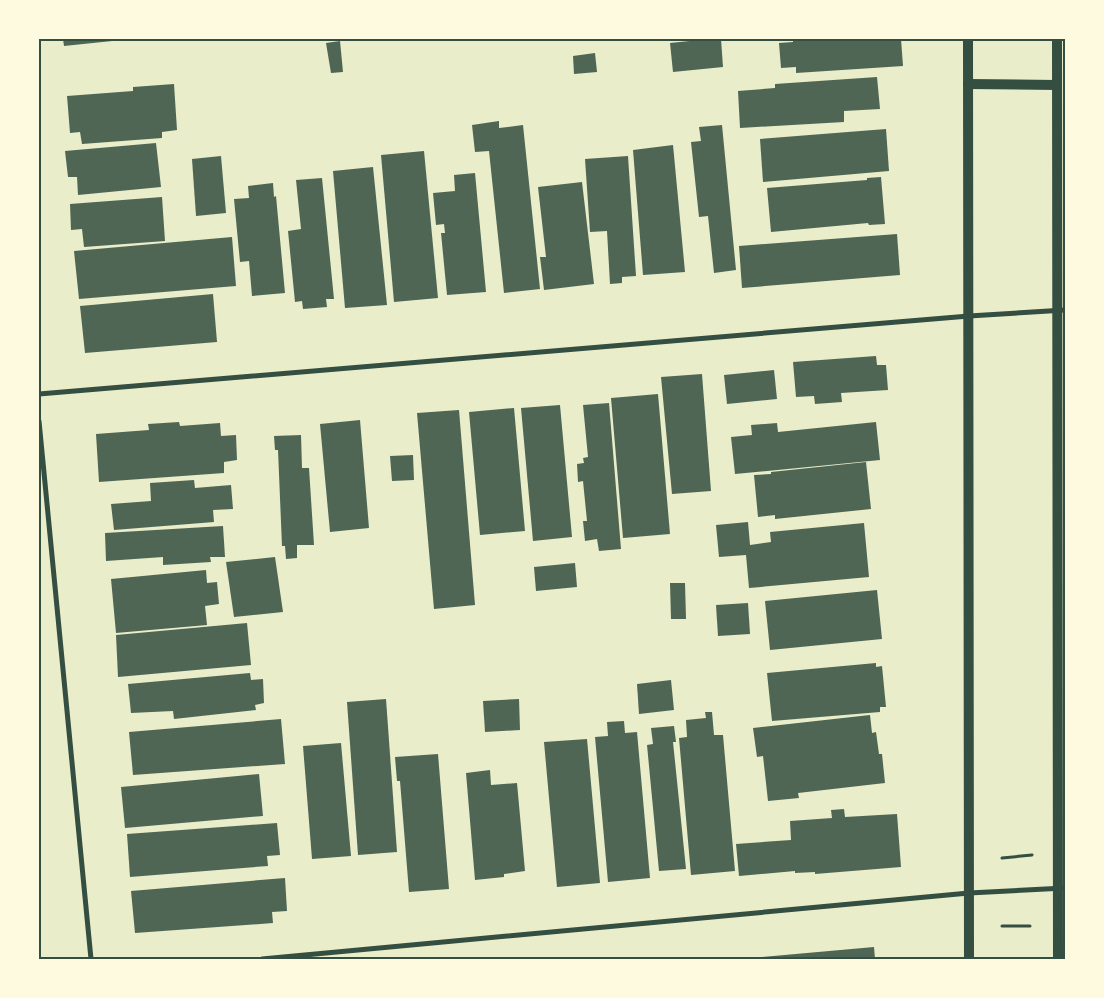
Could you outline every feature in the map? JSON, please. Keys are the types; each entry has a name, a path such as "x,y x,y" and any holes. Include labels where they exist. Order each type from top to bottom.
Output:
{"main road":[{"path":"968,39 969,959"},
{"path":"1058,39 1057,85 1061,311 1062,888 1058,959"},
{"path":"968,84 1057,85"}],"street":[{"path":"39,394 969,316 1061,311"},
{"path":"39,421 91,959"},
{"path":"262,959 969,893 1062,888"}],"path":[{"path":"1002,858 1032,855"},
{"path":"1002,926 1030,926"}],"building":[{"path":"63,39 122,39 122,40 64,46"},
{"path":"721,39 723,67 673,72 670,43"},
{"path":"793,39 901,39 903,66 796,73 796,67 781,68 779,43 793,42"},
{"path":"340,41 343,72 331,73 326,43"},
{"path":"595,53 597,72 574,74 573,56"},
{"path":"877,77 880,109 844,111 844,122 740,128 738,91 775,88 775,84"},
{"path":"174,84 177,130 162,132 162,138 82,144 80,132 70,133 67,96 133,91 133,87"},
{"path":"499,121 499,128 523,125 540,289 504,293 489,151 475,152 472,125"},
{"path":"722,125 736,270 714,273 708,216 699,217 691,142 701,141 699,127"},
{"path":"886,129 889,171 763,182 760,139"},
{"path":"156,143 161,187 78,195 77,177 68,177 65,151"},
{"path":"673,145 685,272 643,275 633,150"},
{"path":"424,151 438,298 394,302 381,155"},
{"path":"221,156 226,213 196,216 192,159"},
{"path":"628,156 636,276 622,277 622,283 610,284 607,231 590,232 585,159"},
{"path":"373,167 387,305 345,308 333,171"},
{"path":"475,173 486,292 447,295 441,233 445,233 444,224 436,225 433,193 455,191 454,175"},
{"path":"881,177 885,224 869,225 868,223 771,232 767,188 867,180 867,178"},
{"path":"322,178 334,299 326,299 327,307 303,309 302,301 295,302 288,231 301,229 296,180"},
{"path":"582,182 594,284 544,290 540,257 546,257 538,187"},
{"path":"273,183 274,197 276,196 285,293 252,296 249,261 240,262 234,199 249,198 248,186"},
{"path":"162,197 165,241 84,247 82,229 71,230 70,204"},
{"path":"897,234 900,275 742,288 739,246"},
{"path":"232,237 236,286 79,299 74,251"},
{"path":"213,294 217,342 85,353 80,306"},
{"path":"876,356 877,365 886,365 888,390 841,393 842,402 815,404 814,396 796,397 793,362"},
{"path":"774,370 777,399 727,404 724,375"},
{"path":"702,374 711,491 672,494 661,377"},
{"path":"658,394 670,534 623,538 611,398"},
{"path":"609,403 621,549 599,551 597,539 585,541 583,521 587,521 583,481 578,482 577,464 584,463 583,458 588,457 583,405"},
{"path":"560,405 572,537 533,541 521,408"},
{"path":"514,408 525,531 480,535 469,412"},
{"path":"459,410 475,605 434,609 417,413"},
{"path":"360,420 369,528 330,532 320,424"},
{"path":"179,422 180,426 220,423 221,436 236,435 237,460 224,462 224,473 99,482 96,434 149,430 148,424"},
{"path":"876,422 880,460 735,474 731,437 752,435 751,425 777,423 778,432"},
{"path":"301,435 302,468 309,468 314,545 297,545 297,558 286,559 285,546 282,546 278,450 275,450 274,436"},
{"path":"413,455 414,480 392,481 390,456"},
{"path":"866,462 871,509 775,519 775,515 758,517 754,475"},
{"path":"194,480 195,488 231,485 233,509 213,510 214,522 114,530 111,504 151,501 150,483"},
{"path":"748,522 750,545 771,542 770,532 864,523 869,577 749,588 746,555 719,557 716,525"},
{"path":"223,526 225,557 210,557 211,562 163,565 163,557 106,561 105,533"},
{"path":"275,557 283,612 234,617 226,562"},
{"path":"575,563 577,587 536,591 534,567"},
{"path":"206,570 207,583 217,582 219,604 205,606 207,625 116,633 111,579"},
{"path":"670,583 685,583 686,619 671,619"},
{"path":"877,590 882,639 770,650 765,601"},
{"path":"748,603 750,634 718,636 716,605"},
{"path":"247,623 251,665 118,677 116,635"},
{"path":"876,663 876,667 882,666 886,707 880,707 880,712 772,721 767,673"},
{"path":"250,673 251,680 263,679 264,703 255,705 256,710 174,719 173,711 131,713 128,684"},
{"path":"671,680 674,710 639,714 637,684"},
{"path":"386,699 397,852 358,855 347,702"},
{"path":"519,699 520,730 485,732 483,701"},
{"path":"705,712 712,712 714,735 723,735 735,871 691,875 679,738 687,737 686,720 706,718"},
{"path":"870,715 872,733 876,732 879,754 882,754 885,783 798,793 799,798 768,801 763,756 757,757 753,728"},
{"path":"281,719 285,764 133,775 129,732"},
{"path":"624,721 625,733 637,732 650,878 608,882 595,737 608,736 607,722"},
{"path":"674,726 676,742 673,742 686,869 659,871 647,745 653,744 651,728"},
{"path":"587,739 600,883 557,887 544,742"},
{"path":"341,743 351,856 312,859 303,746"},
{"path":"438,754 449,889 409,892 400,781 397,781 395,757"},
{"path":"490,770 491,785 517,783 525,871 504,874 504,877 475,880 466,773"},
{"path":"259,774 263,816 125,828 121,787"},
{"path":"844,809 845,817 897,814 901,867 815,874 815,872 795,873 795,871 739,876 736,844 791,840 790,821 832,818 831,810"},
{"path":"277,823 280,855 267,856 268,866 130,877 127,834"},
{"path":"285,878 287,911 272,912 273,923 135,933 131,891"},
{"path":"874,947 875,959 750,959 750,958"}]}
